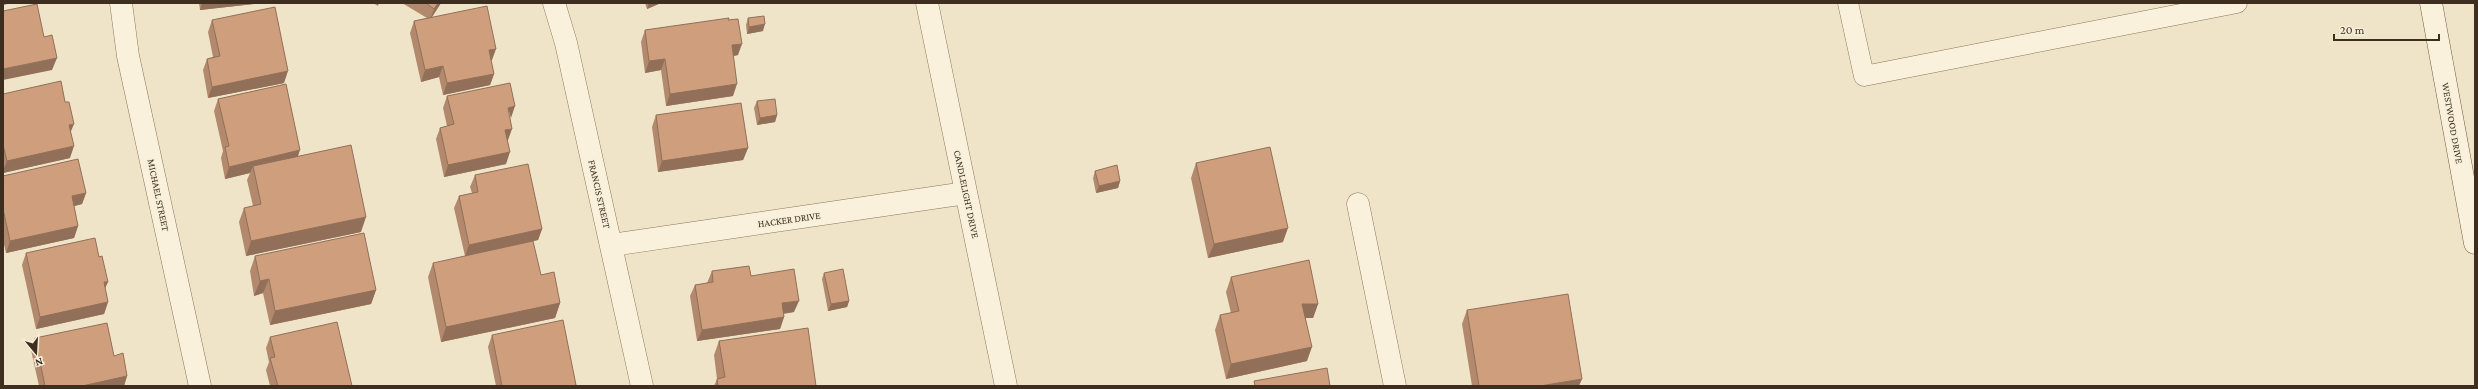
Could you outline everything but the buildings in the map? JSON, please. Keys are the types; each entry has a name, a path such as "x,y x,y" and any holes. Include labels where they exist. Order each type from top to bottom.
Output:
{"street":[{"name":"MICHAEL STREET","path":"121,3 128,56 200,386"},
{"name":"FRANCIS STREET","path":"554,3 566,43 612,245 642,386"},
{"name":"CANDLELIGHT DRIVE","path":"927,3 1006,386"},
{"name":"WESTWOOD DRIVE","path":"2431,3 2475,243"},
{"name":"HACKER DRIVE","path":"612,245 966,193"},
{"path":"1358,204 1395,386"}],"lane":[{"path":"1848,3 1864,76 2237,3"}]}
